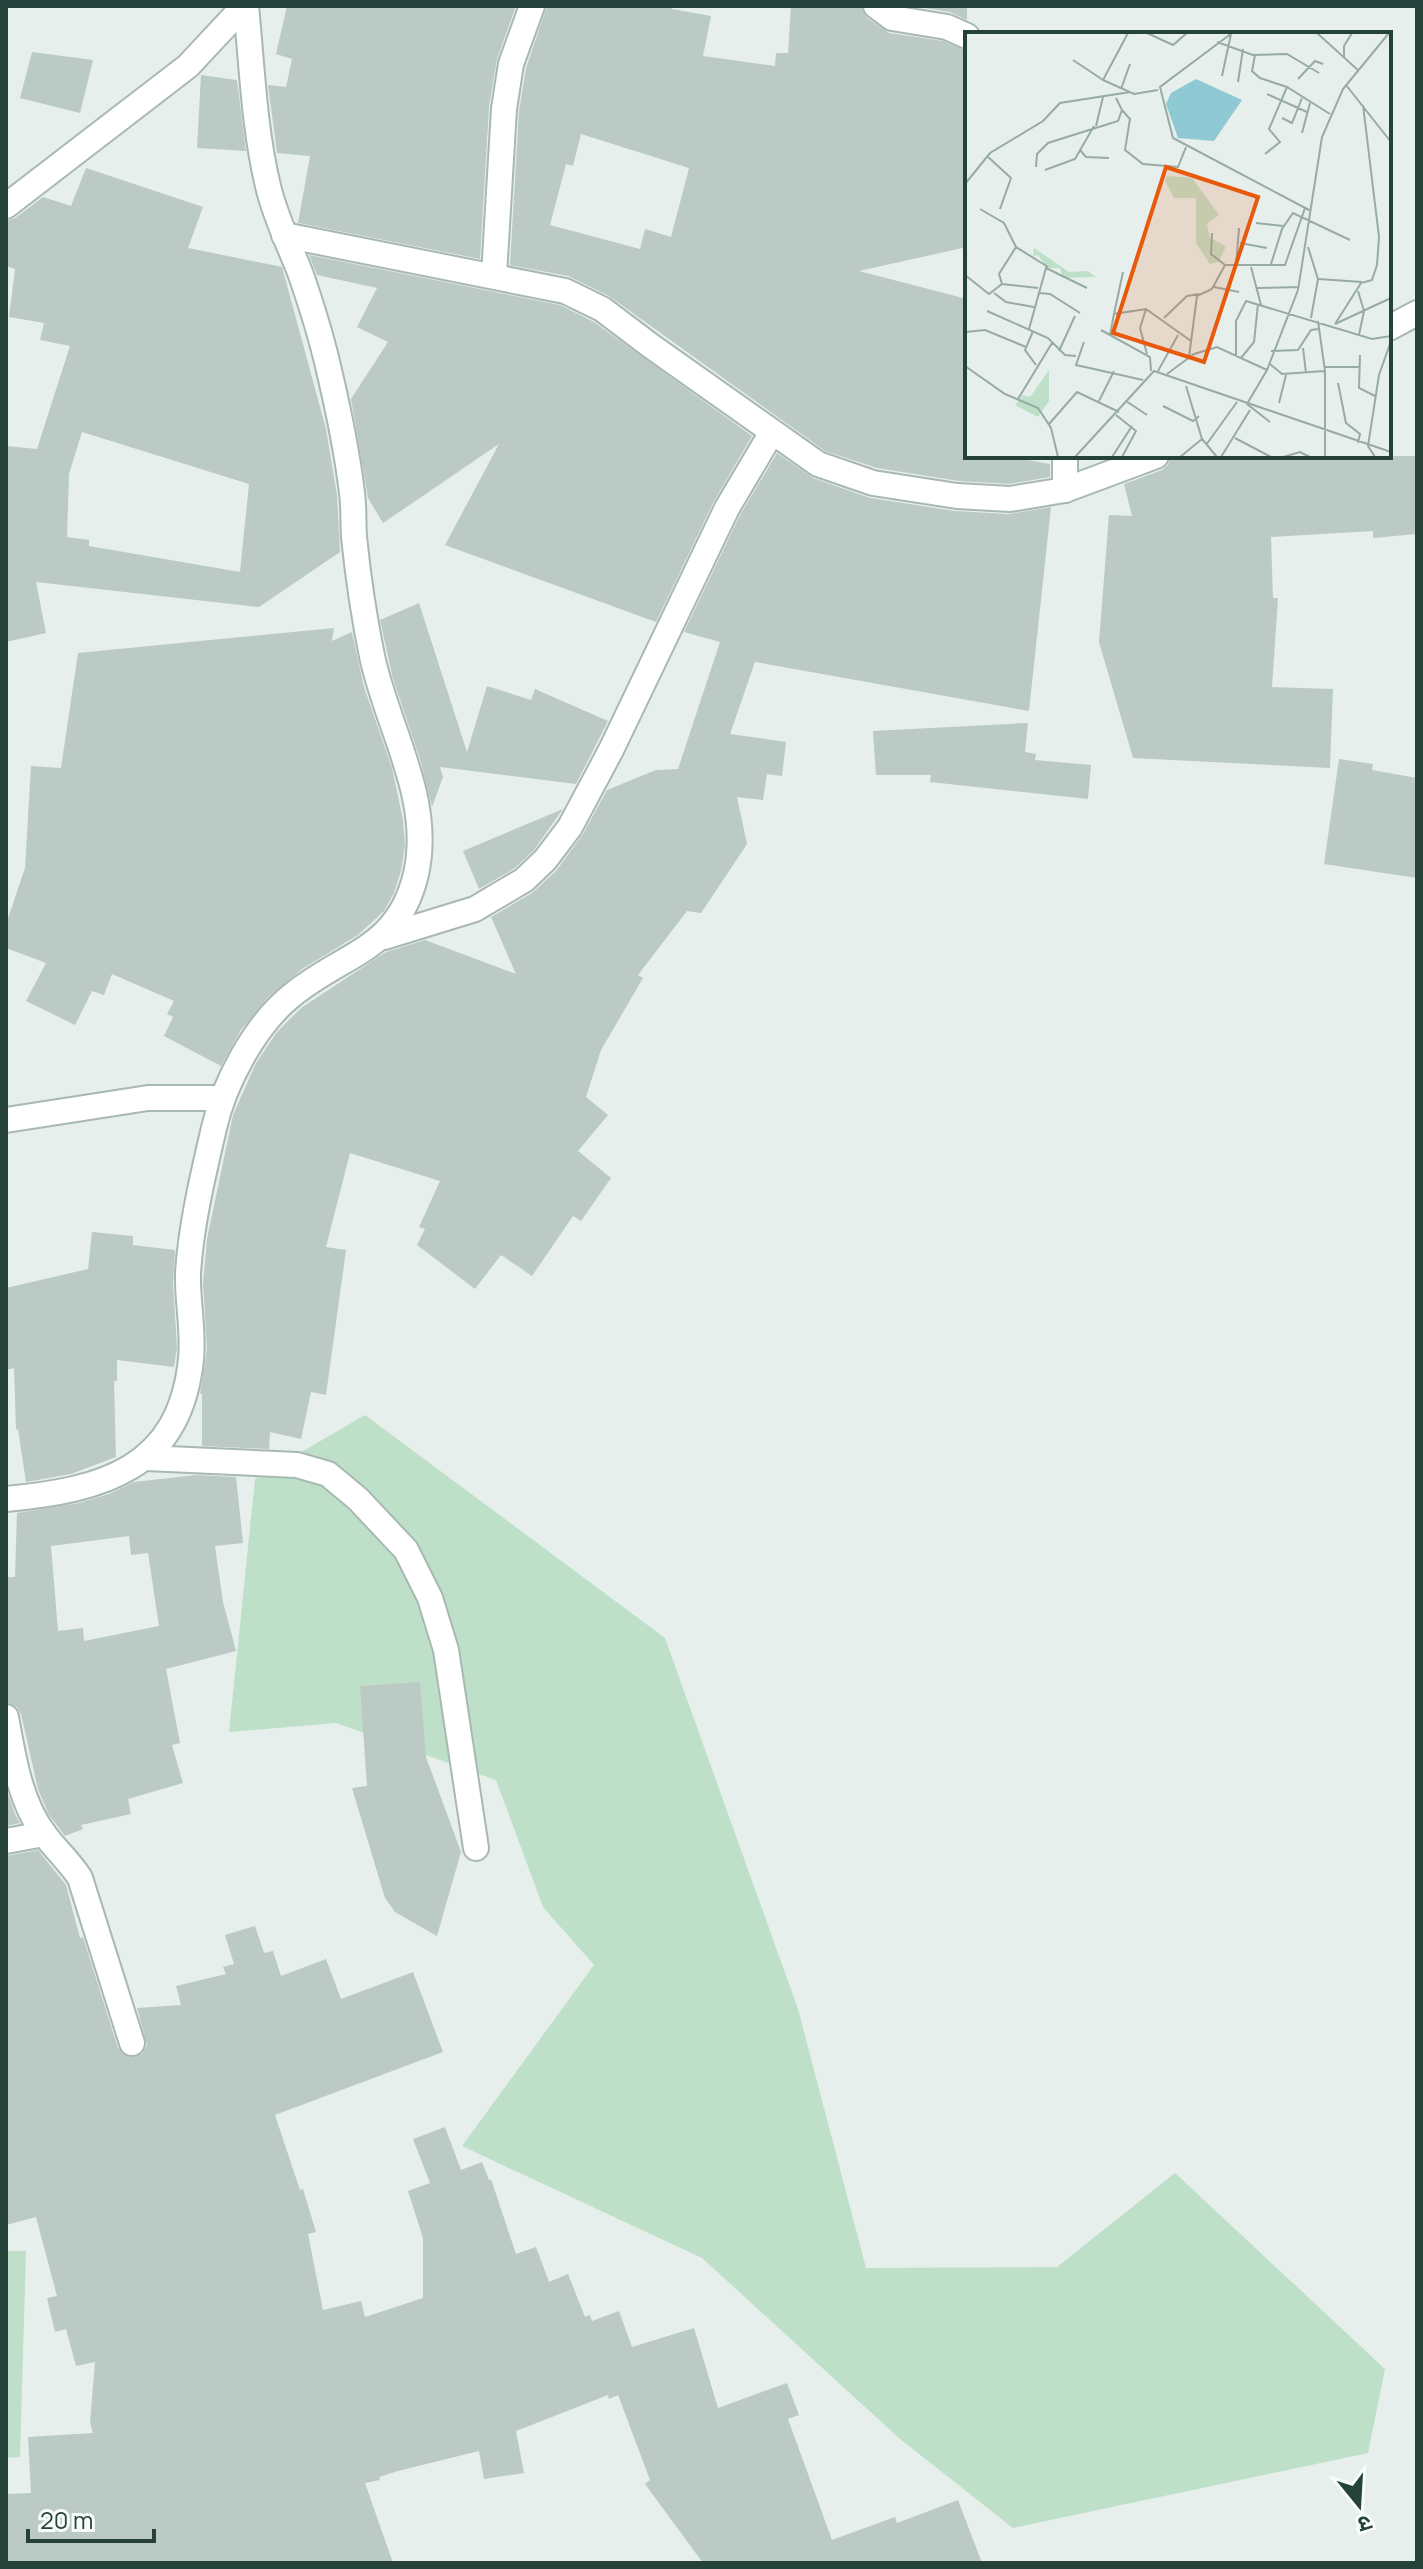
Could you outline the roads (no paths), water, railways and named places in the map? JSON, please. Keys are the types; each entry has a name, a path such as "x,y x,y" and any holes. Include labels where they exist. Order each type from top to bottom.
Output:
{"street":[{"path":"6,206 188,66 245,6"},
{"path":"245,6 268,189 301,275 328,362 353,497 358,570 372,659 404,753 419,822 417,867 409,900 384,937"},
{"path":"494,275 504,109 511,64 532,6"},
{"path":"876,6 892,18 947,27 965,35"},
{"path":"284,235 565,291 602,309 818,464 873,483 957,496 1010,499 1065,490 1151,458"},
{"path":"1391,327 1417,313"},
{"path":"6,1499 79,1487 116,1475 146,1458 169,1433 184,1396 191,1359 188,1270 194,1228 222,1098 245,1054 287,999 384,937 475,909 503,895 545,860 570,827 611,750 727,508 772,432"},
{"path":"1065,458 1065,490"},
{"path":"6,1120 148,1098 222,1098"},
{"path":"146,1458 297,1465 328,1474 358,1499 406,1550 430,1598 446,1650 476,1848"},
{"path":"6,1717 15,1767 31,1809 44,1834 68,1859 80,1878 132,2043"},
{"path":"6,1841 44,1834"}]}
